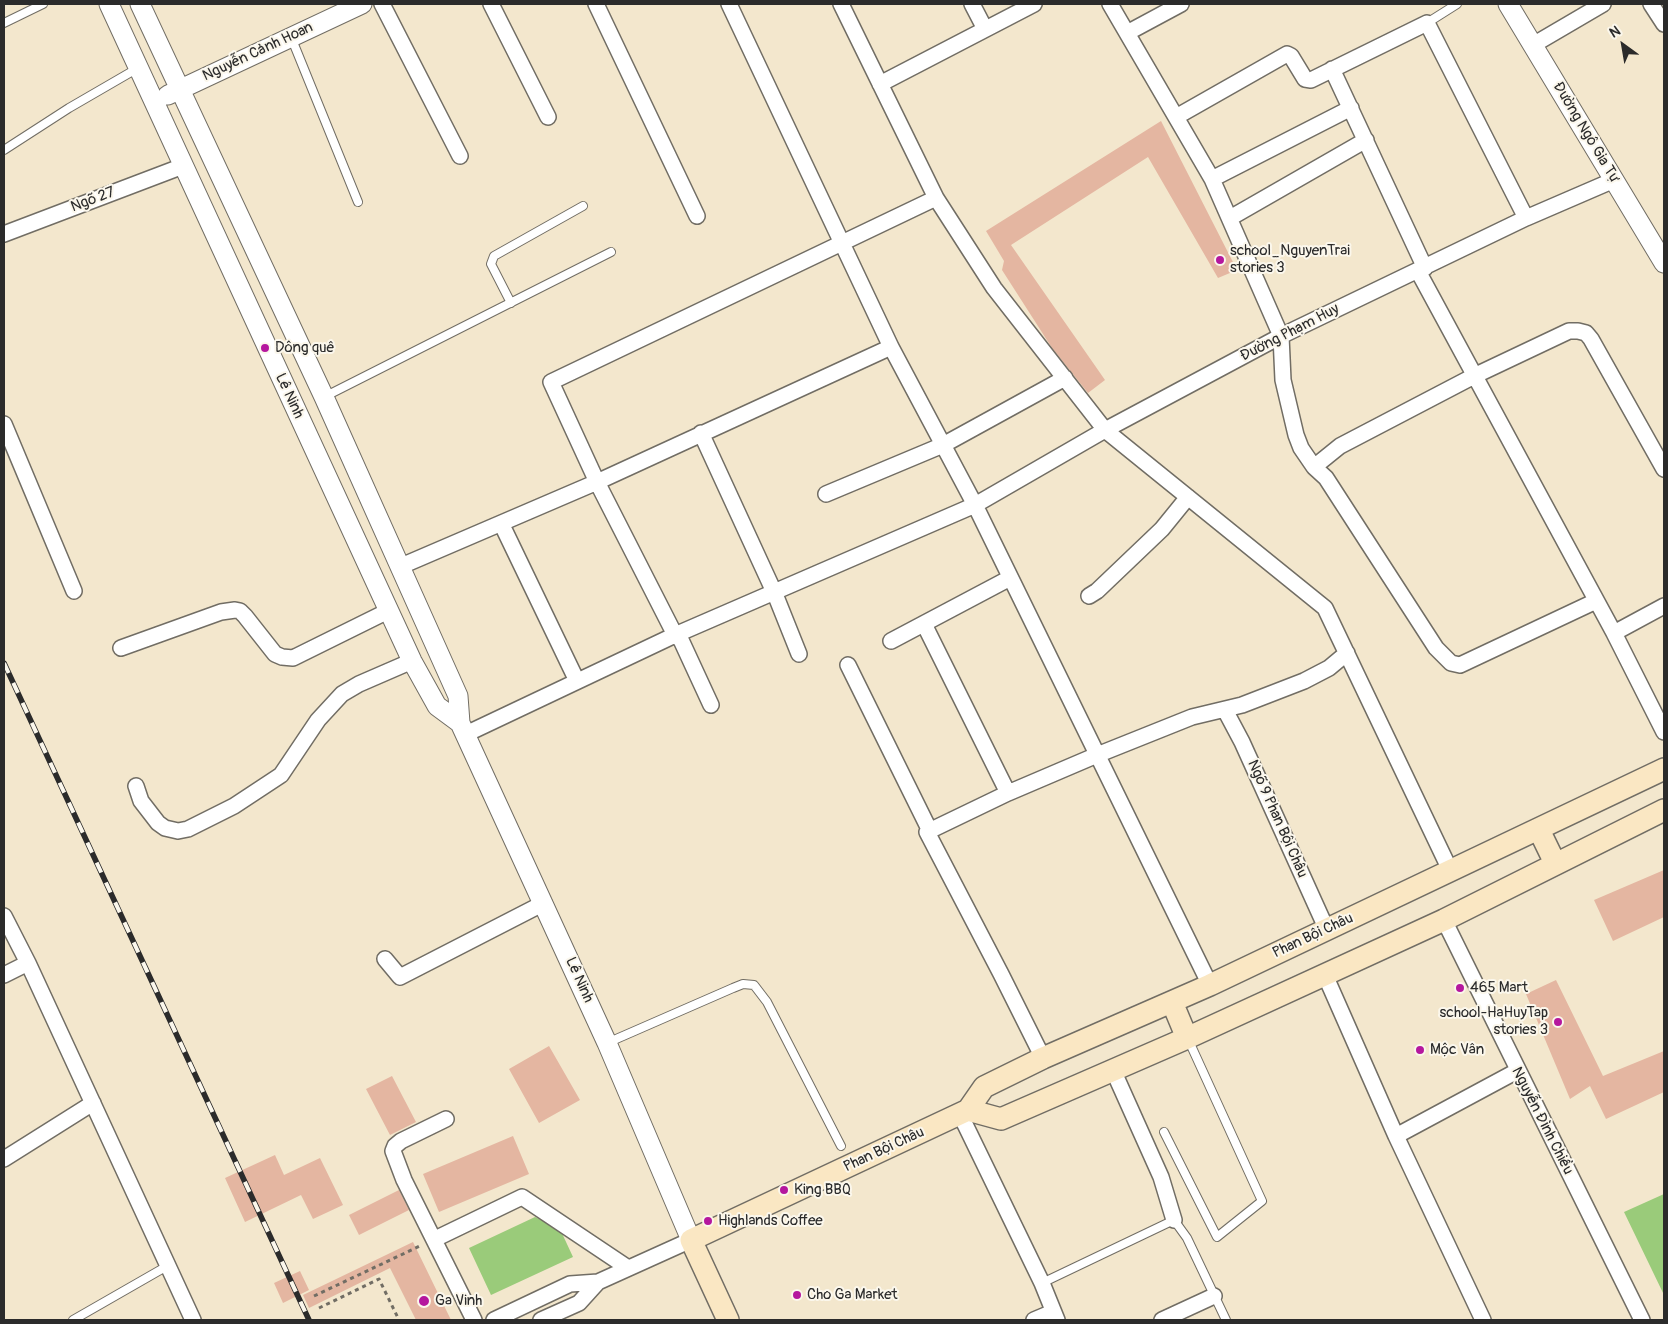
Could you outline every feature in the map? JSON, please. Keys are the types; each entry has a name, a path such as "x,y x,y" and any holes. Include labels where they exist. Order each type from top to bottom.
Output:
{"main road":[{"name":"Phan Bội Châu","path":"691,1240 964,1112 984,1087 1043,1058 1210,985 1664,769"},
{"path":"964,1112 1000,1119 1187,1038 1325,975 1444,920 1555,864 1663,814"},
{"path":"1539,830 1555,864"},
{"path":"1172,1002 1187,1038"},
{"path":"691,1240 728,1320"}],"street":[{"name":"Lê Ninh","path":"110,4 412,661 437,706 463,728"},
{"name":"Lê Ninh","path":"140,4 324,398 458,696 463,728 607,1043 691,1240"},
{"name":"Nguyễn Cảnh Hoan","path":"154,102 362,4"},
{"path":"382,4 460,156"},
{"path":"491,4 548,117"},
{"path":"596,4 697,216"},
{"path":"729,4 891,347 975,505 1210,985"},
{"path":"841,4 936,198 994,288 1105,430 1325,608 1451,872"},
{"path":"972,4 985,29"},
{"path":"880,84 1034,4"},
{"path":"1110,4 1212,179 1281,336 1283,380 1296,435 1301,448 1314,467 1326,478 1436,648 1451,663 1460,665 1596,601"},
{"path":"1127,33 1181,4"},
{"name":"Đường Ngô Gia Tự","path":"1508,4 1664,263"},
{"path":"1533,45 1603,4"},
{"path":"1651,4 1664,24"},
{"path":"1176,117 1287,54 1291,56 1306,80 1427,23 1526,218"},
{"path":"1332,69 1366,140 1421,270 1474,376 1614,634 1664,732"},
{"path":"1212,179 1351,108"},
{"path":"1230,218 1366,140"},
{"name":"Ngõ 27","path":"4,234 183,166"},
{"name":"Đường Phạm Huy","path":"463,728 577,681 675,635 775,594 975,505 1105,430 1281,336 1526,218 1614,180"},
{"path":"710,705 681,640 675,635 597,482 551,382 936,198"},
{"path":"1314,467 1340,446 1474,376 1569,331 1586,334 1592,339 1664,469"},
{"path":"400,567 502,525 891,347"},
{"path":"826,494 943,445 1065,378"},
{"path":"296,409 324,398"},
{"path":"4,424 34,500 74,591"},
{"path":"701,433 775,594 799,654"},
{"path":"1089,596 1097,591 1162,529 1188,497"},
{"path":"502,525 577,681"},
{"path":"891,641 1010,578"},
{"path":"1614,634 1664,606"},
{"path":"121,648 221,612 235,610 240,611 245,616 275,654 293,658 388,611"},
{"path":"924,624 1008,793"},
{"path":"930,829 1008,793 1192,717 1242,705 1304,681 1329,668 1347,653"},
{"path":"136,786 147,809 165,828 178,831 193,827 234,806 281,775 294,759 318,720 342,694 359,684 412,661"},
{"path":"848,665 930,829 928,836 1002,974 1043,1058"},
{"name":"Ngõ 9 Phan Bội Châu","path":"1225,710 1242,742 1327,930"},
{"path":"385,959 400,977 544,903"},
{"path":"4,916 28,963 169,1264 193,1320"},
{"name":"Nguyễn Đình Chiểu","path":"1444,920 1517,1071 1642,1320"},
{"path":"4,975 28,963"},
{"path":"1325,975 1396,1136 1483,1320"},
{"path":"1113,1070 1162,1177 1175,1216 1174,1220"},
{"path":"1396,1136 1517,1071"},
{"path":"4,1159 93,1103"},
{"path":"964,1112 1042,1283 1055,1316 1034,1320"},
{"path":"446,1119 401,1141 393,1151 404,1180 474,1320"},
{"path":"435,1239 522,1197 628,1268"},
{"path":"494,1320 570,1284 598,1282 691,1240"},
{"path":"541,1320 579,1302 598,1282"},
{"path":"1162,1320 1214,1296"}],"lane":[{"path":"4,23 42,4"},
{"path":"1427,23 1457,4"},
{"path":"291,38 358,202"},
{"path":"4,150 69,108 138,68"},
{"path":"511,303 490,264 494,256 584,206"},
{"path":"324,398 611,252"},
{"path":"607,1043 743,984 754,985 768,1002 841,1146"},
{"path":"1164,1132 1217,1237 1262,1200 1187,1038"},
{"path":"1042,1283 1174,1220 1187,1238 1226,1320"},
{"path":"73,1320 169,1264"}],"path":[{"path":"314,1296 435,1239"},
{"path":"319,1308 379,1279 399,1320"}],"green space":[{"path":"1664,1194 1664,1295 1624,1212"},
{"path":"535,1217 560,1229 573,1257 491,1295 469,1248"}],"building":[{"name":"school_NguyenTrai stories 3","path":"1161,121 1237,270 1218,278 1148,157 1011,245 1105,380 1088,393 1052,348 1002,270 1004,261 986,231"},
{"path":"1664,870 1664,917 1613,941 1594,900"},
{"name":"school-HaHuyTap stories 3","path":"1556,980 1603,1076 1664,1051 1664,1092 1606,1119 1590,1086 1570,1099 1526,994"},
{"path":"549,1046 580,1100 539,1123 509,1069"},
{"path":"392,1076 416,1122 390,1135 366,1089"},
{"path":"513,1136 529,1174 439,1212 423,1174"},
{"path":"275,1155 284,1175 320,1158 343,1205 313,1219 301,1195 245,1222 225,1178"},
{"path":"399,1190 409,1210 359,1235 349,1215"},
{"path":"413,1242 451,1320 416,1320 390,1268 309,1308 303,1295"},
{"path":"300,1271 309,1290 283,1303 274,1283"}],"railway":[{"path":"4,663 309,1320"}],"place":[{"name":"school_NguyenTrai stories 3","path":"1220,260"},
{"name":"Dông quê","path":"265,348"},
{"name":"465 Mart","path":"1460,988"},
{"name":"school-HaHuyTap stories 3","path":"1558,1022"},
{"name":"Mộc Vân","path":"1420,1050"},
{"name":"King BBQ","path":"784,1190"},
{"name":"Highlands Coffee","path":"708,1221"},
{"name":"Cho Ga Market","path":"797,1295"},
{"name":"Ga Vinh","path":"424,1301"}]}
